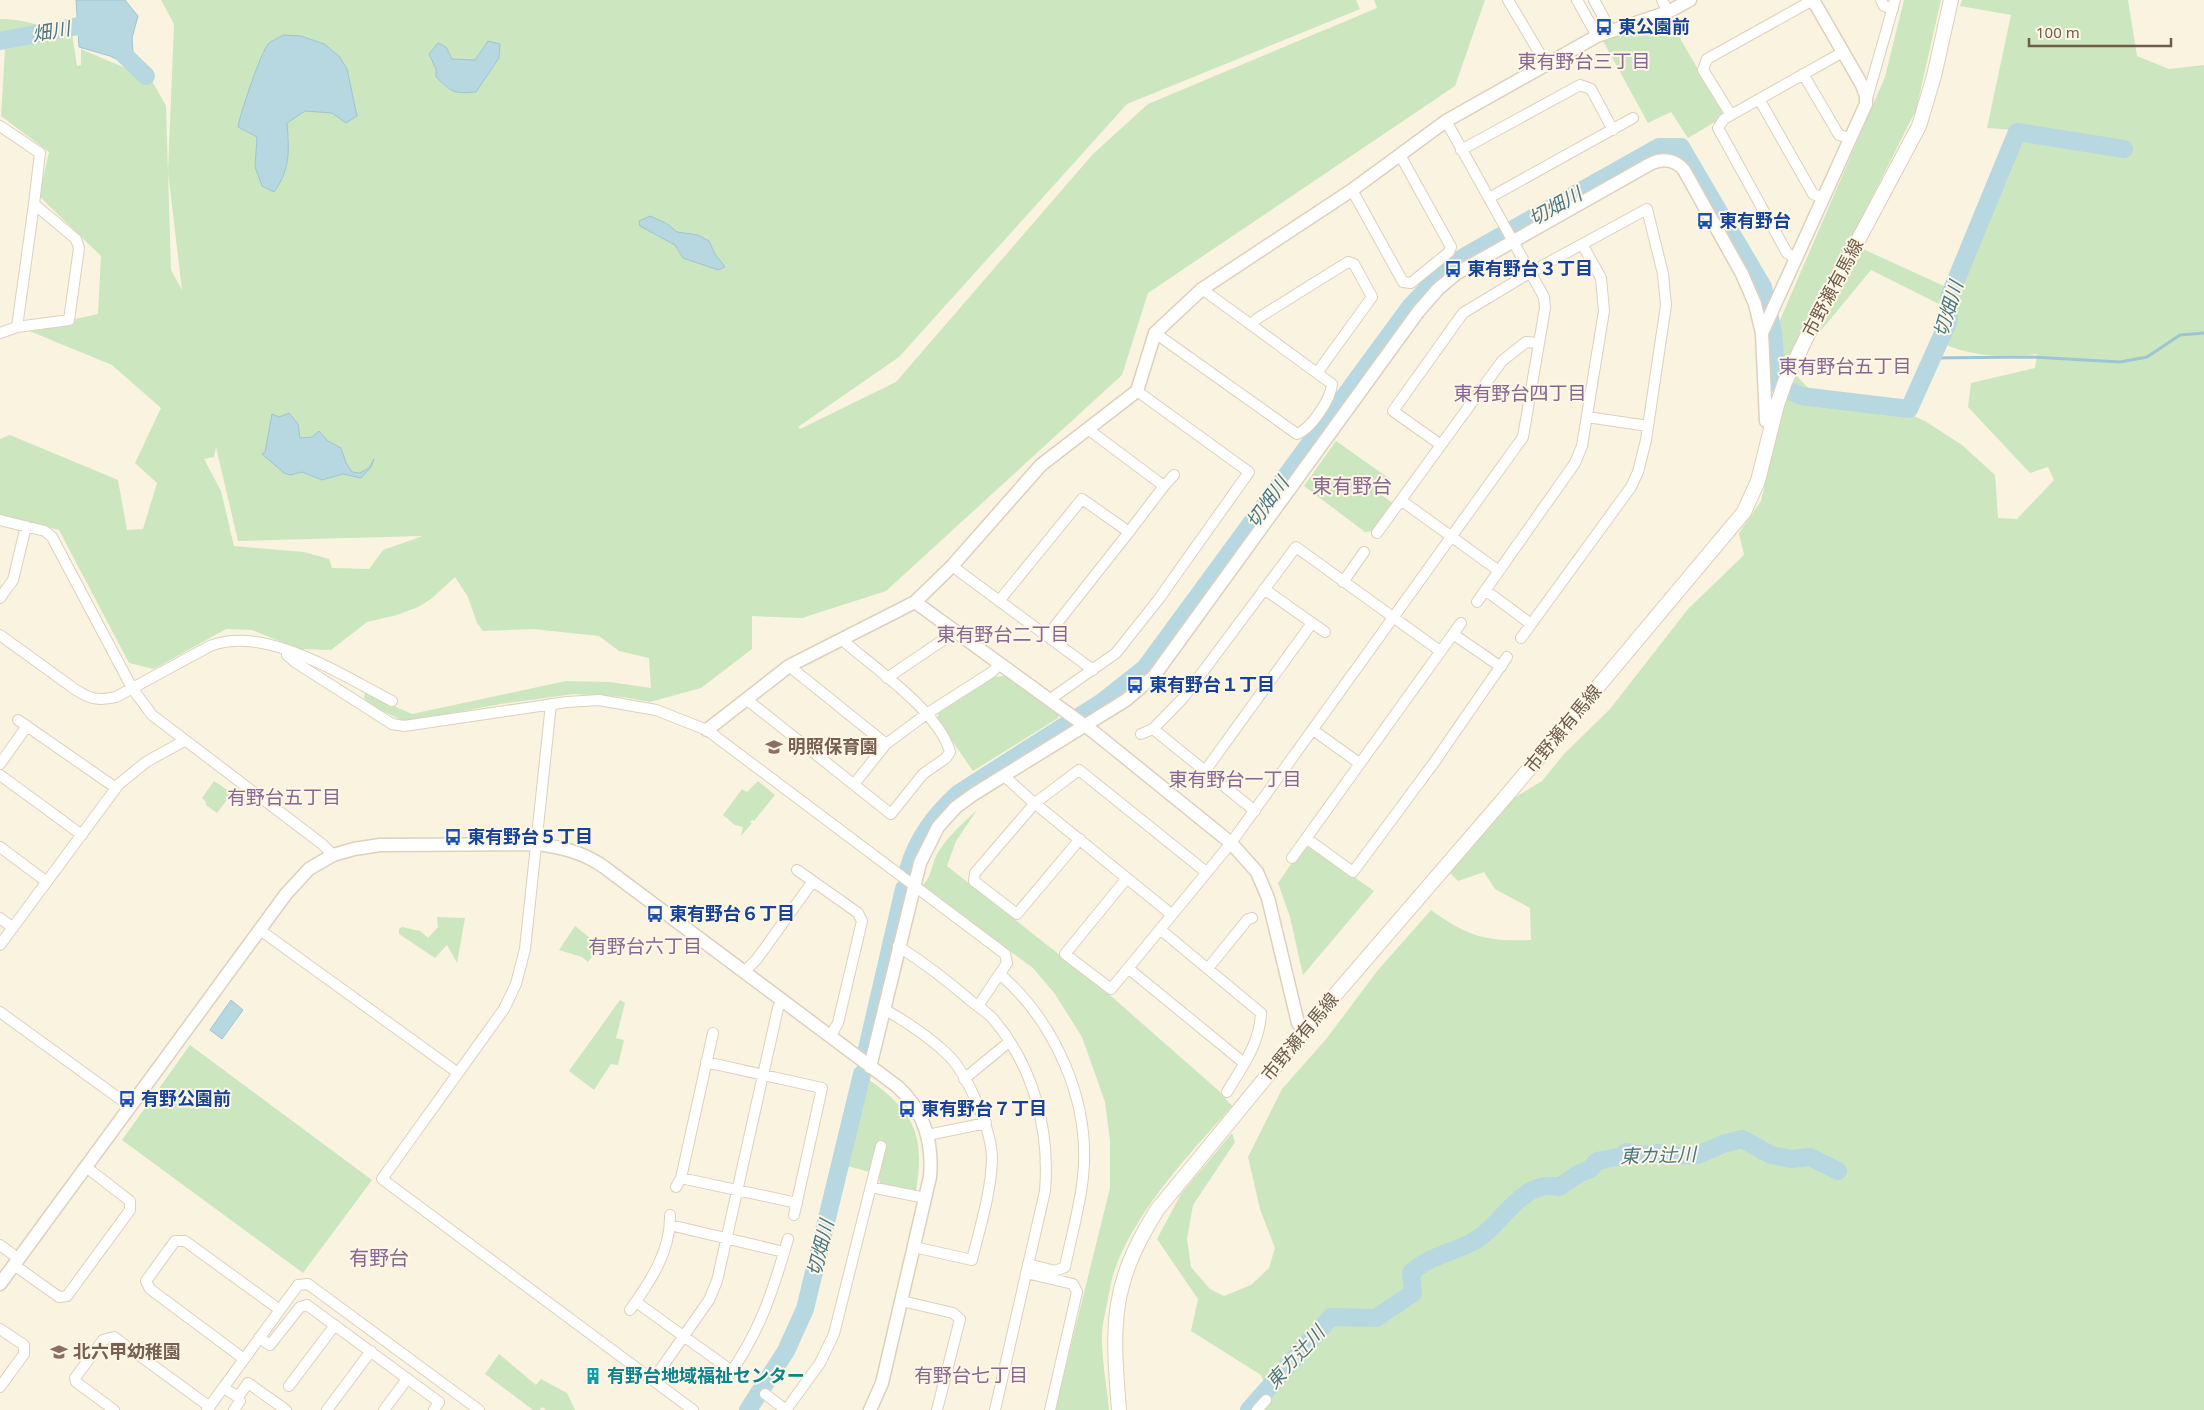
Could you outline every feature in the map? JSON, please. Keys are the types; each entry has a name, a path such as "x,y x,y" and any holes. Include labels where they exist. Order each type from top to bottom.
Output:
{"main road":[{"name":"市野瀬有馬線","path":"1119,1410 1114,1343 1115,1311 1127,1269 1139,1238 1167,1196 1304,1031 1508,794 1735,525 1754,491 1784,387 1808,336 1919,126 1934,76 1951,0"}],"street":[{"path":"1508,0 1546,64"},
{"path":"1577,0 1597,36"},
{"path":"1594,0 1611,31"},
{"path":"1662,0 1668,12"},
{"path":"707,730 789,666 915,602 952,566 1041,465 1089,430 1137,391 1155,332 1202,289 1352,190 1446,121 1597,36 1668,12 1690,0"},
{"path":"1731,115 1703,70 1703,65 1707,60 1813,0 1865,90 1866,104"},
{"path":"1762,332 1866,104 1894,5 1884,6 1881,0"},
{"path":"1795,258 1787,253 1718,128 1724,119 1843,52"},
{"path":"1803,74 1839,135 1850,138"},
{"path":"1461,150 1580,85 1592,89 1613,130"},
{"path":"1759,99 1813,194 1823,198"},
{"path":"1489,198 1632,118"},
{"path":"1127,878 1065,954 1111,989 1161,930 1171,914 1231,844 1523,437 1539,343 1544,298 1446,121"},
{"path":"0,126 40,153 17,327"},
{"path":"1352,190 1403,282 1411,283 1449,252 1451,247 1400,155"},
{"path":"870,1067 913,886 925,849 938,827 956,807 1003,775 1130,697 1159,670 1432,296 1464,268 1650,164 1662,160 1675,162 1684,170 1742,274 1755,304 1762,332 1766,421 1772,424"},
{"path":"0,333 17,327 69,320 79,248 76,239 34,204"},
{"path":"1441,445 1393,411 1463,313 1531,272 1647,209 1663,274 1666,305 1648,426 1638,472 1631,487 1521,638"},
{"path":"1477,602 1575,462 1582,446 1604,311 1604,294 1601,278 1582,244"},
{"path":"1251,325 1258,318 1348,262 1354,264 1372,297 1317,373"},
{"path":"1155,332 1297,434 1305,431 1331,395 1332,384 1202,289"},
{"path":"1376,533 1402,501 1502,361 1526,342 1539,343"},
{"path":"1049,700 1116,653 1249,472 1137,391"},
{"path":"1587,417 1648,426"},
{"path":"1089,430 1164,486"},
{"path":"1047,636 1174,475"},
{"path":"999,601 1082,500 1129,532"},
{"path":"1402,501 1499,571"},
{"path":"0,520 45,531 52,537 132,688 152,715 322,844 333,855"},
{"path":"0,598 13,580 26,526"},
{"path":"1142,734 1152,729 1184,697 1296,547 1440,651"},
{"path":"1343,582 1364,552"},
{"path":"952,566 1093,670"},
{"path":"1264,589 1325,632"},
{"path":"1485,590 1531,624"},
{"path":"915,602 1084,726 1231,844 1256,872 1268,898 1298,1023 1304,1031"},
{"path":"1205,771 1312,623"},
{"path":"1292,858 1461,623"},
{"path":"887,678 946,638 953,630"},
{"path":"1453,634 1501,667"},
{"path":"0,635 88,697 101,701 116,697 224,640 260,643 308,658 392,701"},
{"path":"746,699 891,814 923,774 946,758 950,752 948,743 928,713 841,639"},
{"path":"288,651 287,655 295,662 392,724 404,726 551,704 599,700 656,710 707,730 1005,954 1007,963 1001,975 978,1006"},
{"path":"1306,838 1353,872 1507,657"},
{"path":"855,784 886,744 928,713 992,672 1000,664"},
{"path":"789,666 886,744"},
{"path":"551,704 525,949 516,984 504,1009 382,1179 693,1410"},
{"path":"18,720 116,788"},
{"path":"0,764 27,726"},
{"path":"1152,729 1255,811"},
{"path":"1313,730 1359,763"},
{"path":"0,945 116,788 130,773 184,741"},
{"path":"1080,839 1018,914 974,881 975,873 1035,803 1079,770 1206,872"},
{"path":"0,775 82,835"},
{"path":"1003,775 1171,914"},
{"path":"0,1284 260,930 298,881 309,870 333,855 380,845 536,844 571,850 597,862 904,1092 918,1112 928,1135 931,1162 925,1198 882,1383 870,1410"},
{"path":"0,847 47,882"},
{"path":"797,870 858,913 862,921 838,1023 830,1037"},
{"path":"744,972 757,959 813,881"},
{"path":"0,918 13,928"},
{"path":"1208,967 1248,919 1252,918"},
{"path":"260,930 458,1073"},
{"path":"1161,930 1208,967 1261,1013 1261,1026 1256,1042 1227,1092"},
{"path":"898,946 942,976 994,1020 1020,1058 1036,1098 1047,1162 1045,1190 995,1410"},
{"path":"1129,969 1244,1063"},
{"path":"1001,975 1036,1016 1060,1054 1075,1092 1085,1139 1083,1178 1065,1267 1055,1271 1027,1268"},
{"path":"653,1380 709,1300 717,1282 778,1008 782,1001"},
{"path":"884,1010 948,1054 975,1096 986,1123 992,1158 989,1188 972,1260 914,1247"},
{"path":"0,1012 131,1107"},
{"path":"713,1033 679,1182 737,1190 797,1203"},
{"path":"964,1079 1009,1042"},
{"path":"706,1062 822,1088 794,1215"},
{"path":"928,1135 986,1123"},
{"path":"765,1394 786,1410 820,1363 834,1334 881,1146"},
{"path":"0,1245 16,1262 59,1297 67,1296 130,1210 130,1201 86,1167"},
{"path":"871,1187 925,1198"},
{"path":"784,1252 726,1239 670,1220 663,1252 651,1281 633,1306 684,1336 729,1374 759,1327 784,1252 788,1239"},
{"path":"244,1359 150,1289 146,1281 175,1241 185,1240 280,1310"},
{"path":"1027,1268 1073,1284 1077,1292 1050,1410"},
{"path":"114,1410 76,1382 75,1378 103,1340 114,1337 208,1408 298,1285 308,1284 479,1410"},
{"path":"902,1301 952,1313 960,1319 937,1410"},
{"path":"259,1338 270,1345 300,1307 307,1305 439,1402 434,1410"},
{"path":"289,1386 335,1325"},
{"path":"0,1328 24,1345 24,1354 0,1387"},
{"path":"327,1410 371,1351"},
{"path":"384,1410 407,1379"},
{"path":"238,1397 248,1383 282,1409"},
{"path":"224,1388 238,1397 240,1402 234,1410"},
{"path":"1258,1410 1266,1400"}],"green space":[{"path":"161,0 1356,0 1360,9 1127,104 899,357 798,427 800,429 896,382 1093,154 1148,104 1377,8 1374,0 1485,0 1455,86 1148,293 1122,375 886,591 802,618 752,616 752,649 701,688 650,702 623,697 574,694 500,704 406,722 371,706 364,698 365,693 412,714 566,681 610,682 651,688 649,658 619,651 599,636 533,629 483,631 477,623 468,597 455,577 431,599 418,607 397,615 367,622 331,650 299,649 252,630 226,629 154,669 129,663 59,530 0,516 0,439 10,435 118,480 127,530 143,529 157,483 135,463 161,408 112,365 27,330 98,314 101,256 39,196 49,152 1,116 5,50 0,48 0,19 27,22 72,34 77,66 81,65 81,49 151,79 166,106 168,172 174,24","holes":["168,172 182,290 171,270","216,447 238,541 423,536 383,550 369,569 332,568 329,559 304,552 234,546 221,491 204,459 214,457"]},
{"path":"1904,0 1941,0 1916,110 1780,380 1777,327 1885,77"},
{"path":"1962,0 2128,0 2137,56 2169,69 2204,65 2204,1410 1265,1410 1269,1395 1261,1375 1191,1331 1198,1299 1157,1239 1181,1194 1232,1133 1235,1142 1193,1205 1187,1239 1191,1267 1210,1289 1224,1296 1251,1285 1269,1268 1275,1248 1260,1209 1248,1157 1282,1089 1327,1038 1378,970 1431,910 1455,926 1478,936 1501,940 1531,940 1530,908 1495,889 1484,872 1458,881 1448,871 1511,800 1542,781 1564,754 1610,709 1688,609 1744,555 1739,533 1761,501 1784,401 1795,374 1810,390 1887,404 1925,421 1962,445 1995,475 1998,518 2017,519 2054,480 2048,467 2030,473 1968,407 1971,383 2035,368 2037,354 2012,356 1978,354 1942,343 1950,324 1939,304 1871,270 1818,334 1863,249 1944,286 2014,130 1987,128 2011,15 1960,6"},
{"path":"1669,19 1722,111 1720,119 1688,138 1671,112 1648,123 1603,41"},
{"path":"1336,441 1390,479 1380,494 1394,504 1375,531 1365,532 1304,486"},
{"path":"1005,676 1058,715 1058,718 973,771 937,719 939,712 993,677"},
{"path":"214,781 232,793 217,813 206,805 202,798"},
{"path":"758,781 775,795 754,821 750,822 752,823 741,836 743,827 735,825 723,815 742,789 747,792"},
{"path":"977,810 956,841 947,866 1103,989 1219,1091 1232,1106 1152,1201 1138,1222 1116,1266 1102,1329 1102,1352 1109,1410 1055,1410 1110,1188 1110,1141 1105,1102 1082,1037 1055,994 1033,968 921,886 928,879 936,855 943,845 956,829"},
{"path":"1312,847 1374,891 1303,975 1290,917 1278,883 1302,848"},
{"path":"437,917 465,918 457,963 447,945 435,958 399,934 399,929 402,927 420,931 428,938 438,927"},
{"path":"575,926 600,946 588,962 582,957 559,950"},
{"path":"620,1000 625,1003 616,1038 624,1040 618,1065 611,1064 594,1090 569,1071"},
{"path":"190,1045 372,1180 303,1273 122,1140"},
{"path":"864,1076 894,1100 912,1124 917,1137 919,1152 916,1191 880,1183 878,1174 843,1165"},
{"path":"499,1354 536,1385 541,1379 567,1393 575,1410 546,1410 542,1407 540,1410 533,1410 485,1374"}],"water":[{"path":"76,0 125,0 138,16 132,38 133,52 122,62 110,56 79,47"},
{"path":"283,35 301,36 324,44 339,56 347,69 357,116 346,123 332,113 305,111 287,123 288,159 280,183 274,192 262,186 255,167 257,137 238,127 251,83 265,48 269,43"},
{"path":"488,41 500,44 499,58 476,92 462,93 453,91 436,77 436,69 429,54 438,43 446,47 452,59 475,60"},
{"path":"650,216 666,223 677,232 698,235 709,241 715,254 725,267 718,270 683,258 675,245 640,226 639,221"},
{"path":"289,413 298,424 300,438 312,437 319,431 328,441 341,448 346,463 352,472 360,473 369,468 374,459 371,467 361,478 343,474 322,480 302,472 290,475 284,473 262,454 265,452 272,414 279,417"},
{"path":"231,1000 243,1010 222,1039 210,1030"}],"waterway":[{"name":"畑川","path":"0,41 78,26 111,42 146,76"},
{"name":"切畑川","path":"908,870 922,837 942,810 959,793 1102,702 1145,668 1410,307 1448,267 1467,255 1659,147 1681,147 1763,287 1773,332 1777,384 1801,396 1909,409 1949,320 1949,297 2017,132 2124,149"},
{"path":"1932,358 2030,357 2120,362 2147,357 2180,335 2204,333"},
{"name":"切畑川","path":"867,1049 904,889"},
{"name":"切畑川","path":"748,1410 786,1351 805,1309 862,1074"},
{"name":"東カ辻川","path":"1249,1410 1331,1317 1376,1318 1413,1293 1411,1273 1425,1262 1476,1240 1486,1233 1514,1204 1534,1189 1546,1186 1559,1187 1578,1174 1590,1169 1597,1161 1622,1156 1626,1152 1644,1155 1660,1153 1665,1156 1698,1155 1723,1144 1742,1139 1771,1155 1791,1159 1810,1157 1838,1171"}],"place":[{"name":"東公園前","path":"1604,27"},
{"name":"東有野台","path":"1705,221"},
{"name":"東有野台３丁目","path":"1453,269"},
{"name":"東有野台１丁目","path":"1135,685"},
{"name":"明照保育園","path":"774,747"},
{"name":"東有野台５丁目","path":"453,837"},
{"name":"東有野台６丁目","path":"655,914"},
{"name":"有野公園前","path":"127,1099"},
{"name":"東有野台７丁目","path":"907,1109"},
{"name":"北六甲幼稚園","path":"59,1352"},
{"name":"有野台地域福祉センター","path":"593,1376"}],"district":[{"name":"東有野台三丁目","path":"1584,61"},
{"name":"東有野台五丁目","path":"1845,366"},
{"name":"東有野台四丁目","path":"1520,393"},
{"name":"東有野台","path":"1352,486"},
{"name":"東有野台二丁目","path":"1003,634"},
{"name":"東有野台一丁目","path":"1235,779"},
{"name":"有野台五丁目","path":"284,797"},
{"name":"有野台六丁目","path":"645,946"},
{"name":"有野台","path":"379,1258"},
{"name":"有野台七丁目","path":"971,1375"}]}
